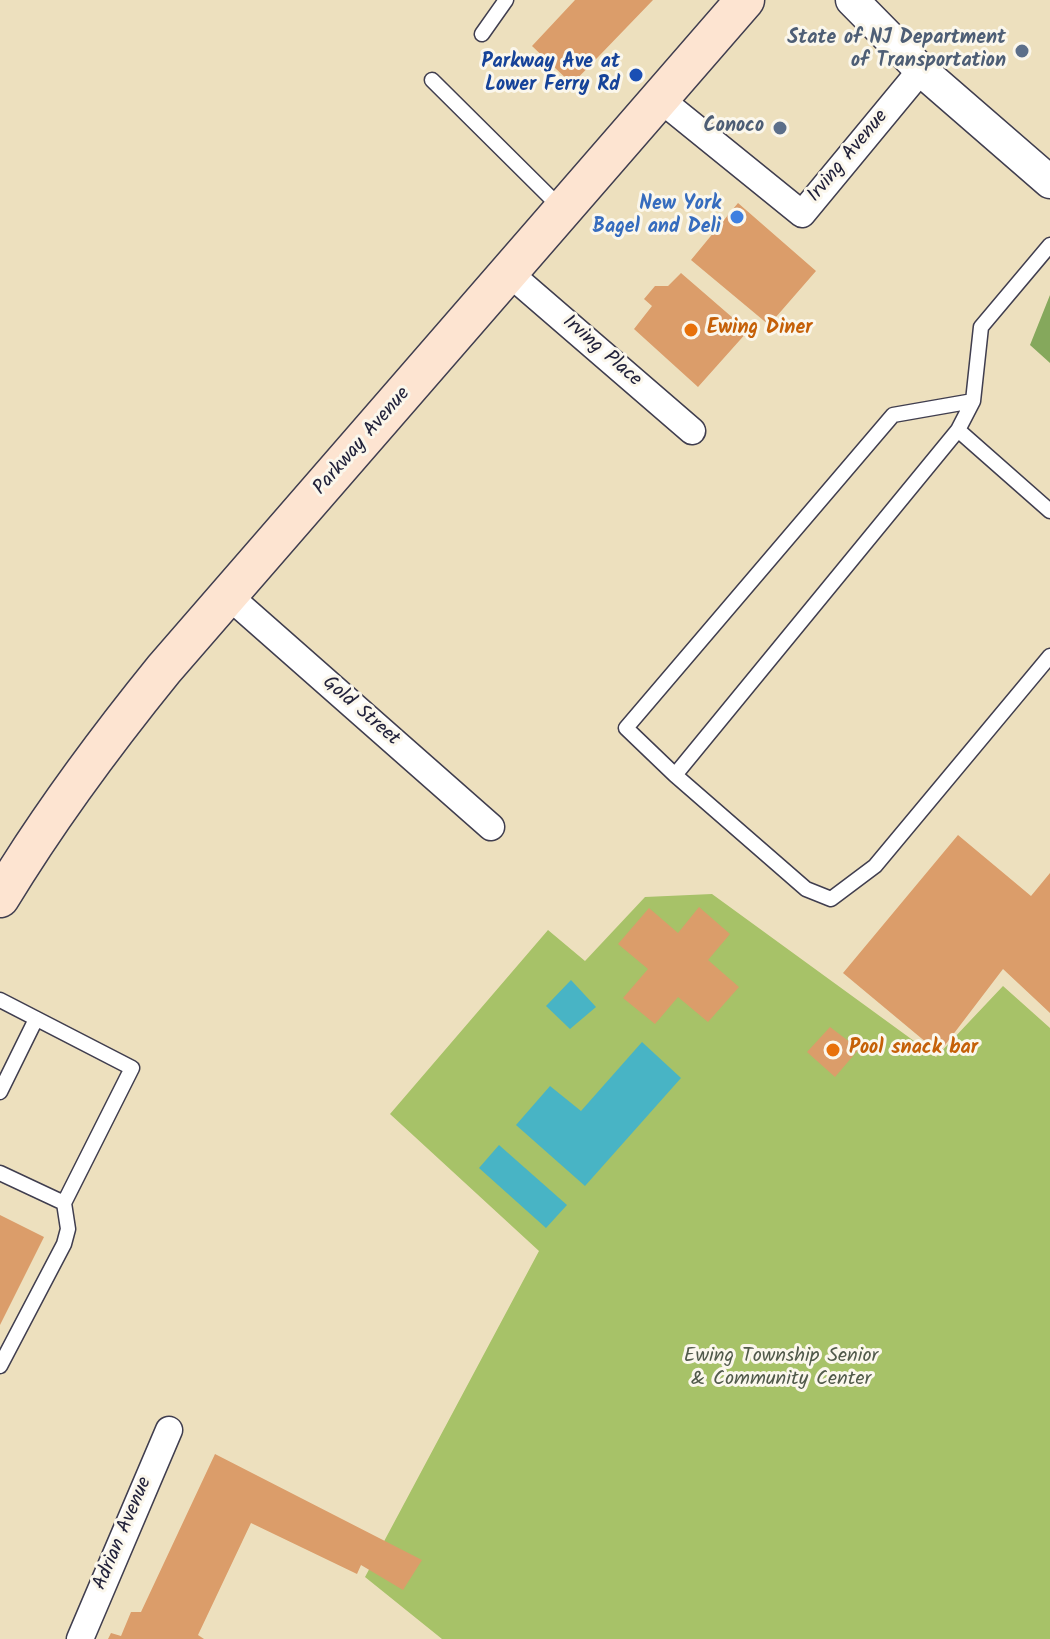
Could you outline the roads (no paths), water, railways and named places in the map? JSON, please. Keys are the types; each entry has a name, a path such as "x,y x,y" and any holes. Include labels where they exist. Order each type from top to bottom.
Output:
{"main road":[{"name":"Parkway Avenue","path":"0,898 34,841 96,753 164,669 230,597 745,0"}],"street":[{"path":"852,0 921,70 1050,182"},
{"name":"Irving Avenue","path":"660,99 802,214 921,70"},
{"name":"Irving Place","path":"509,273 692,431"},
{"name":"Gold Street","path":"230,597 491,827"},
{"name":"Adrian Avenue","path":"80,1639 169,1430"}],"lane":[{"path":"482,34 506,0"},
{"path":"432,80 563,211"},
{"path":"675,775 958,430 973,401 981,327 1050,245"},
{"path":"973,401 893,415 626,728 806,889 831,899 875,866 1050,656"},
{"path":"958,430 1050,511"},
{"path":"0,1000 132,1068 64,1203 68,1229 64,1244 0,1366"},
{"path":"0,1092 36,1019"},
{"path":"0,1173 64,1203"}],"water":[{"path":"571,980 596,1007 570,1029 546,1006"},
{"path":"642,1042 681,1078 585,1186 516,1125 550,1086 581,1111"},
{"path":"499,1145 567,1205 546,1228 479,1168"}],"place":[{"name":"State of NJ Department of Transportation","path":"1022,51"},
{"name":"Parkway Ave at Lower Ferry Rd","path":"636,75"},
{"name":"Conoco","path":"780,128"},
{"name":"New York Bagel and Deli","path":"737,217"},
{"name":"Ewing Diner","path":"691,330"},
{"name":"Pool snack bar","path":"833,1050"}],"park label":[{"name":"Ewing Township Senior & Community Center","path":"781,1370"}]}
